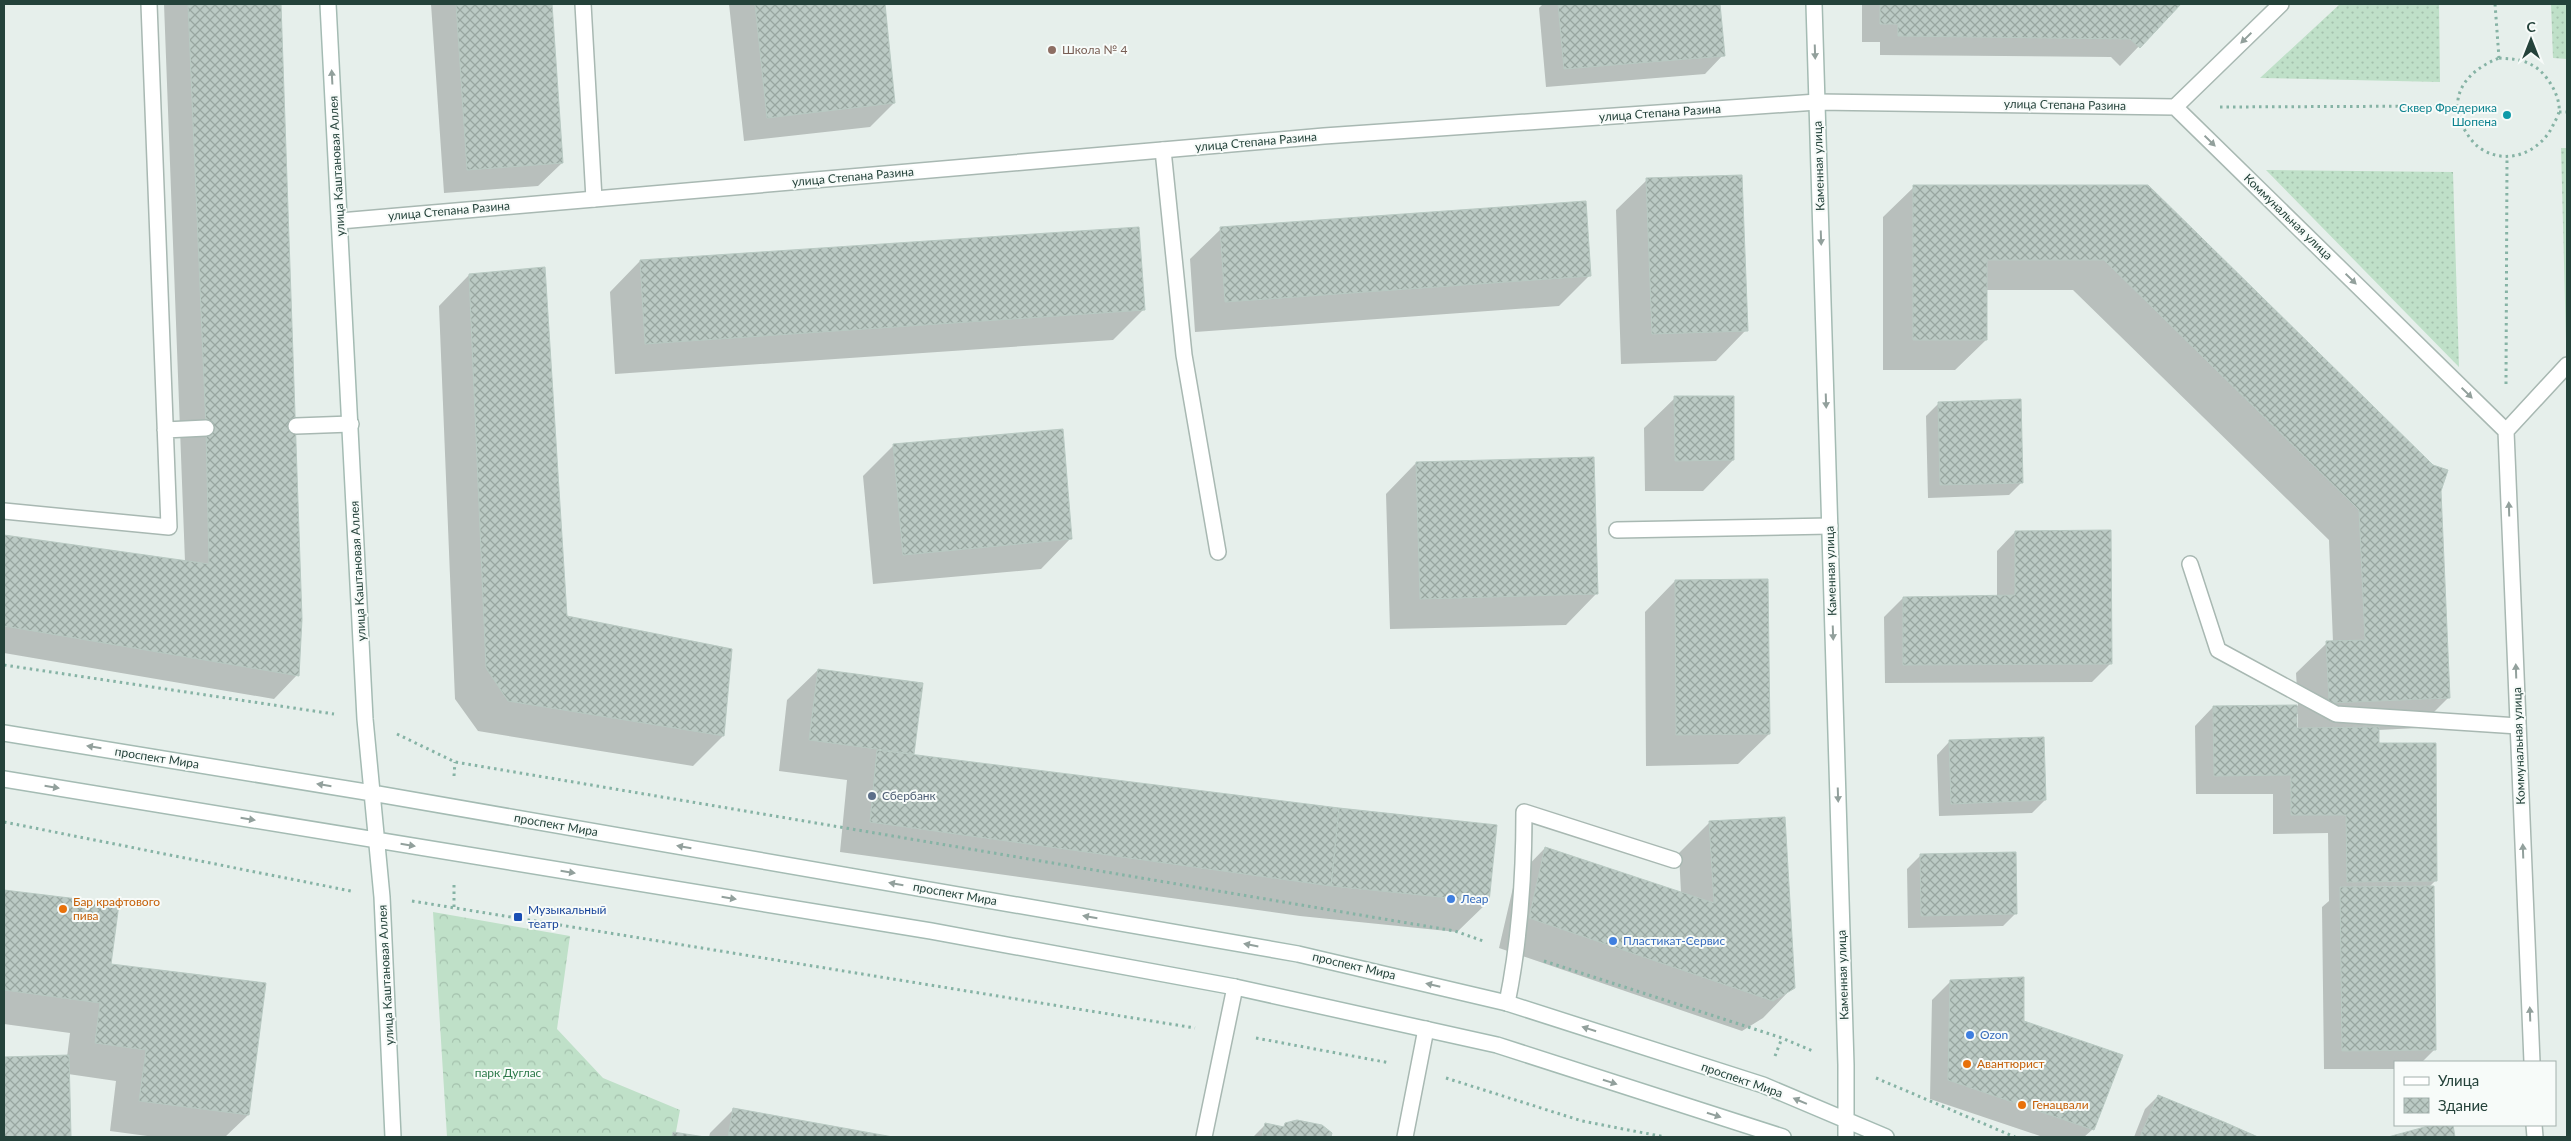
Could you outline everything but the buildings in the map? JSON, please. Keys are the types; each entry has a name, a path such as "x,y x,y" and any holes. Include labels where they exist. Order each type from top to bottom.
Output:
{"street":[{"path":"4,511 169,527 149,4"},
{"name":"улица Каштановая Аллея","path":"328,4 366,719 382,896 393,1137"},
{"path":"583,4 594,199"},
{"name":"Каменная улица","path":"1814,4 1846,1065 1846,1137"},
{"path":"2175,107 2281,4"},
{"name":"улица Степана Разина","path":"340,221 1163,150 1817,102 2175,107"},
{"name":"Коммунальная улица","path":"2175,107 2506,430 2532,1061"},
{"path":"1163,150 1184,355 1218,552"},
{"path":"2506,430 2567,366"},
{"path":"296,426 351,424"},
{"path":"166,430 206,428"},
{"path":"1617,530 1830,526"},
{"path":"2190,564 2218,650 2336,714 2518,726"},
{"name":"проспект Мира","path":"4,732 372,792 1260,946 1507,1003 1763,1085 1886,1137"},
{"path":"4,779 931,932 1234,987 1497,1045 1783,1137"},
{"path":"1507,1003 1518,952 1524,812 1674,860"},
{"path":"1204,1137 1234,987"},
{"path":"1405,1137 1426,1029"}],"path":[{"path":"2495,4 2499,58"},
{"path":"2499,58 2519,59 2533,65 2545,74 2556,95 2559,112 2551,131 2541,143 2530,151 2507,157 2483,150 2469,138 2459,118 2457,106 2460,94 2470,75 2481,65 2499,58"},
{"path":"2175,107 2457,106"},
{"path":"2559,112 2567,112"},
{"path":"2506,430 2507,157"},
{"path":"4,665 366,719 455,762 1455,932 1782,1038 2015,1137"},
{"path":"4,822 382,896 1225,1033 1419,1069 1582,1121 1665,1137"}],"green space":[{"path":"2340,4 2439,4 2440,82 2260,78"},
{"path":"2551,4 2567,4 2567,59 2553,58"},
{"path":"2561,148 2567,148 2566,341"},
{"path":"2266,170 2453,172 2459,367"},
{"name":"парк Дуглас","path":"433,912 570,936 557,1029 603,1078 680,1110 675,1137 447,1137"}],"place":[{"name":"Школа № 4","path":"1052,50"},
{"name":"Сквер Фредерика Шопена","path":"2507,115"},
{"name":"Сбербанк","path":"872,796"},
{"name":"Леар","path":"1451,899"},
{"name":"Бар крафтового пива","path":"63,909"},
{"name":"Музыкальный театр","path":"518,917"},
{"name":"Пластикат-Сервис","path":"1613,941"},
{"name":"Ozon","path":"1970,1035"},
{"name":"Авантюрист","path":"1967,1064"},
{"name":"Генацвали","path":"2022,1105"}]}
